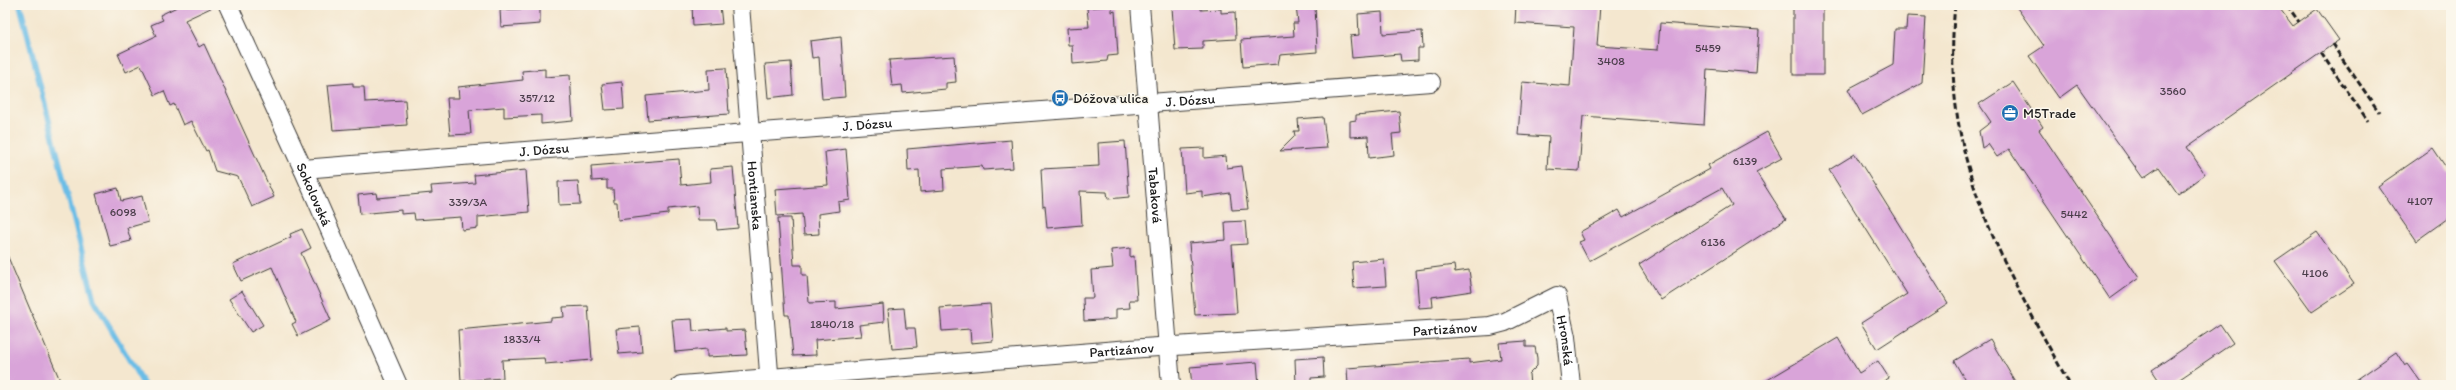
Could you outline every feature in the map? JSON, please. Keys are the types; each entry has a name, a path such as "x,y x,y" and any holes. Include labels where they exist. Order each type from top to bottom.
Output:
{"street":[{"name":"Sokolovská","path":"228,5 303,169 398,385"},
{"name":"Hontianska","path":"740,5 751,132 769,381"},
{"name":"Tabaková","path":"1140,5 1171,385"},
{"name":"J. Dózsu","path":"303,169 751,132 1431,82"},
{"name":"Partizánov","path":"681,385 769,381 1168,346 1490,326 1505,322 1557,296"},
{"name":"Hronská","path":"1557,296 1566,337 1571,385"}],"building":[{"path":"181,5 217,5 185,20 199,47 204,44 274,197 252,207 238,177 215,171 208,150 206,151 191,121 183,125 174,104 170,106 164,91 155,95 141,65 126,72 118,54 156,36 151,25 163,20 160,15"},
{"path":"692,5 720,5 722,24 693,26"},
{"path":"1200,5 1201,10 1221,9 1221,13 1235,12 1236,39 1203,41 1203,49 1175,50 1172,7"},
{"path":"1315,5 1317,52 1280,55 1278,64 1243,67 1241,40 1294,36 1293,23 1298,23 1296,6"},
{"path":"1516,5 1600,5 1597,46 1658,50 1660,23 1759,30 1756,73 1707,69 1704,125 1583,116 1579,171 1547,169 1549,137 1518,135 1522,82 1570,86 1574,27 1515,23"},
{"path":"1793,5 1823,5 1823,75 1793,75"},
{"path":"2015,5 2277,5 2293,26 2317,9 2339,40 2187,147 2205,174 2178,194 2159,167 2143,178 2077,85 2059,98 2029,56 2044,46"},
{"path":"1112,6 1112,12 1115,11 1118,55 1108,56 1107,61 1073,64 1072,45 1068,45 1067,28 1089,27 1087,8"},
{"path":"540,8 540,24 501,27 500,10"},
{"path":"1382,12 1383,34 1422,31 1423,48 1418,48 1418,60 1401,61 1400,54 1352,58 1350,36 1359,35 1358,14"},
{"path":"1907,16 1926,17 1922,83 1862,115 1848,89 1893,65 1895,29 1906,29"},
{"path":"841,37 845,97 822,99 819,57 812,58 810,41"},
{"path":"954,56 956,82 946,83 946,89 903,93 902,85 892,86 889,60"},
{"path":"791,62 793,95 768,98 765,64"},
{"path":"726,68 729,114 648,120 646,96 709,90 708,69"},
{"path":"545,69 545,77 570,75 573,121 541,124 541,115 504,117 504,107 469,110 471,134 450,135 447,98 459,98 458,87 523,80 522,71"},
{"path":"622,82 624,109 605,110 602,84"},
{"path":"2013,82 2043,127 2039,130 2139,278 2110,299 2009,149 1997,157 1988,144 1982,148 1979,131 1991,122 1979,104"},
{"path":"353,83 353,87 364,87 365,102 405,100 407,125 333,130 328,85"},
{"path":"1399,111 1401,133 1392,134 1394,155 1369,158 1368,136 1350,137 1350,121 1356,120 1356,115"},
{"path":"1323,117 1327,148 1280,151 1295,136 1294,131 1299,131 1298,119"},
{"path":"1767,132 1782,158 1756,172 1786,219 1661,300 1639,265 1732,205 1722,188 1589,261 1579,242 1584,240 1580,232 1619,210 1623,217 1710,169 1708,165"},
{"path":"1011,140 1013,168 983,170 982,166 943,169 944,190 920,192 919,170 908,171 907,149"},
{"path":"1125,141 1129,197 1108,199 1107,192 1080,191 1082,225 1047,228 1045,206 1043,207 1041,169 1099,166 1098,143"},
{"path":"1204,148 1204,158 1226,156 1227,168 1242,166 1248,209 1232,210 1230,193 1202,197 1202,191 1185,193 1182,149"},
{"path":"2433,148 2451,175 2451,216 2416,241 2378,186"},
{"path":"846,149 850,200 838,202 839,211 818,214 819,234 804,235 802,214 777,216 775,189 828,185 825,152"},
{"path":"1855,154 1948,303 1877,349 1861,323 1907,294 1829,170"},
{"path":"679,159 681,185 711,182 710,169 733,167 738,228 717,230 716,220 698,220 697,206 668,209 668,214 618,220 617,202 614,202 613,189 607,189 607,180 592,181 591,166"},
{"path":"526,170 529,212 478,217 478,228 462,230 461,217 415,220 414,213 401,214 401,210 360,214 358,195 376,193 377,198 432,193 431,186 475,183 474,175"},
{"path":"578,181 580,204 559,205 558,182"},
{"path":"118,188 121,201 142,196 148,222 127,228 131,241 110,246 96,194"},
{"path":"778,218 791,218 794,265 802,265 802,275 807,275 809,303 836,302 836,309 883,304 884,322 859,325 861,336 815,340 816,355 793,356 789,315 785,315"},
{"path":"1245,221 1247,244 1232,245 1237,313 1195,315 1189,243 1226,240 1225,222"},
{"path":"302,229 311,248 301,253 331,320 298,336 292,324 296,322 272,267 241,281 233,264 291,237 290,234"},
{"path":"2317,232 2354,284 2312,312 2275,261"},
{"path":"1130,248 1130,257 1134,256 1137,300 1129,300 1130,308 1116,309 1116,319 1084,321 1083,298 1093,298 1091,270 1113,268 1111,250"},
{"path":"5,250 62,385 5,385"},
{"path":"1384,259 1386,286 1354,288 1352,262"},
{"path":"1454,265 1455,272 1469,270 1472,291 1432,297 1433,307 1419,308 1416,270"},
{"path":"242,291 263,325 251,332 229,299"},
{"path":"990,304 993,341 971,343 970,329 942,331 940,308"},
{"path":"588,306 592,360 545,364 544,358 502,360 503,378 461,381 458,330 551,321 551,318 564,317 563,307"},
{"path":"904,308 906,328 915,328 917,347 892,349 888,309"},
{"path":"692,319 693,331 726,328 726,331 745,330 747,355 707,357 707,349 675,352 672,320"},
{"path":"2220,324 2233,343 2171,385 2162,385 2152,370"},
{"path":"640,327 642,352 619,354 616,329"},
{"path":"1838,338 1859,373 1878,361 1889,378 1877,385 1759,385"},
{"path":"1990,339 2017,385 1968,385 1954,361"},
{"path":"1526,341 1526,347 1535,347 1537,358 1537,366 1529,374 1530,385 1348,385 1347,368 1469,359 1469,363 1501,359 1499,343"},
{"path":"2396,352 2405,366 2408,364 2423,385 2349,385"},
{"path":"1323,357 1324,377 1311,378 1311,385 1296,385 1295,359"},
{"path":"1257,362 1259,385 1192,385 1190,367"}],"waterway":[{"path":"20,5 94,300 144,385"}],"railway":[{"path":"1955,5 1953,60 1957,111 1966,159 1980,204 1998,249 2070,385"},
{"path":"2287,5 2299,22"},
{"path":"2332,44 2379,112"},
{"path":"2321,53 2368,121"}],"place":[{"name":"Dóžova ulica","path":"1060,98"},
{"name":"M5Trade","path":"2010,113"}]}
